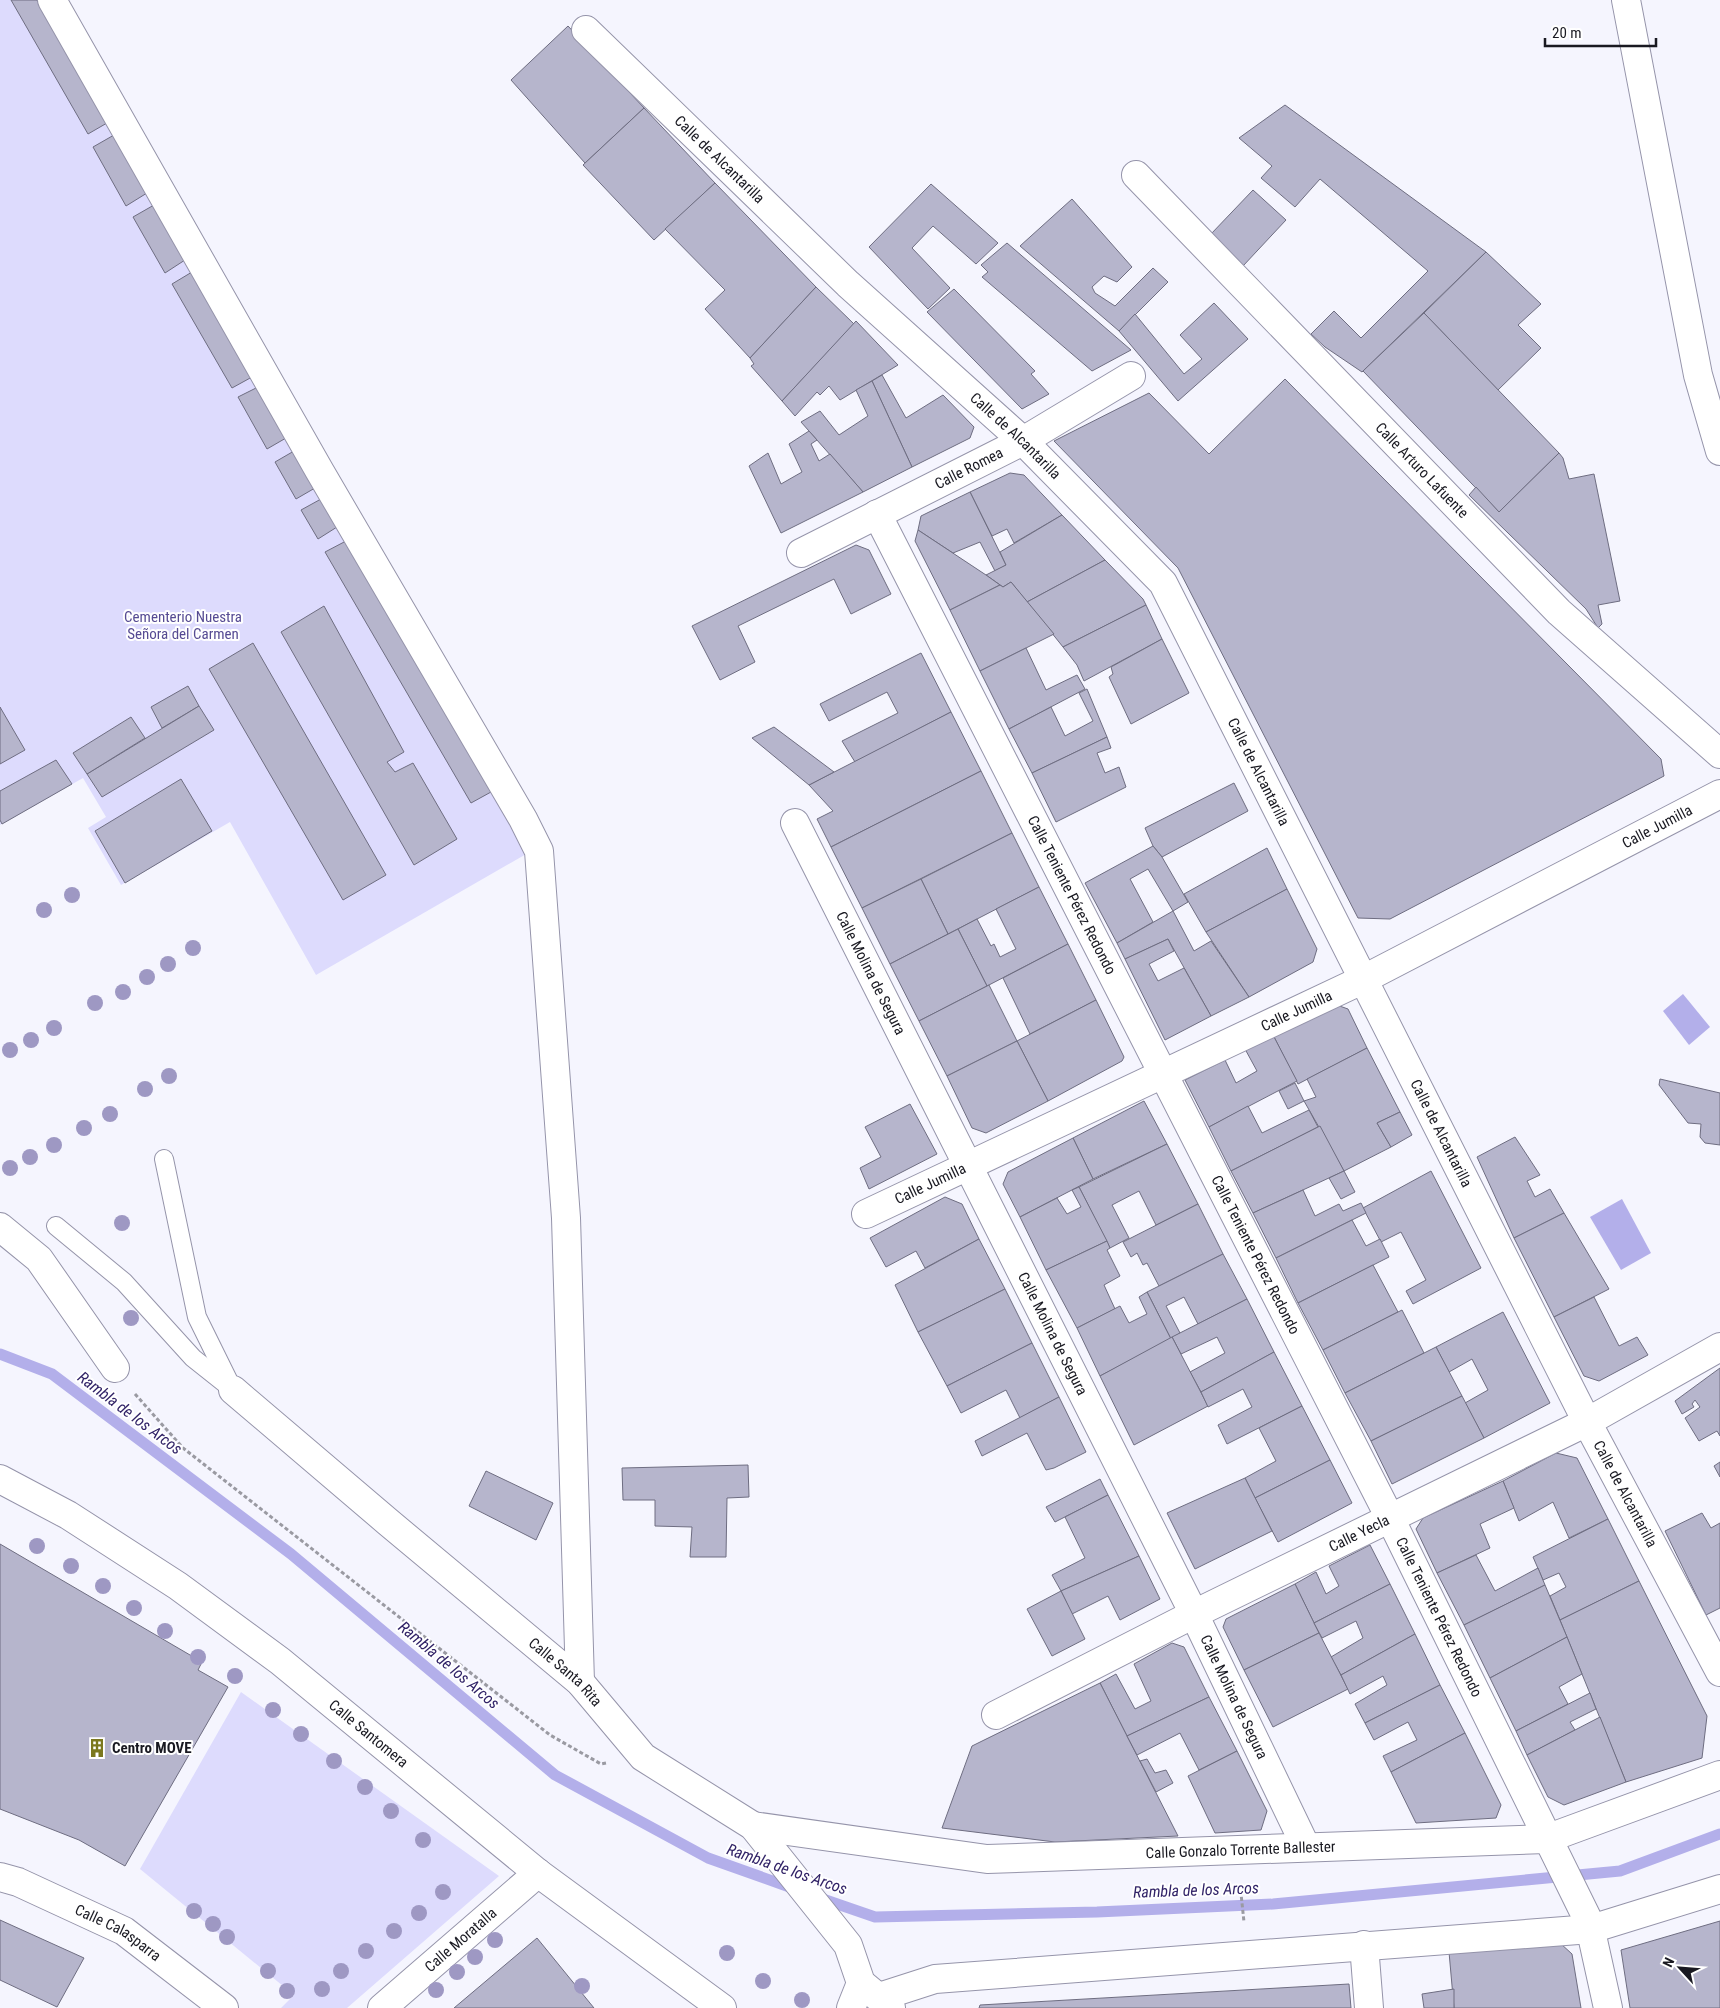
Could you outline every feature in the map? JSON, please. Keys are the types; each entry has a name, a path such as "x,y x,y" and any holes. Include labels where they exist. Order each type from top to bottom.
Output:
{"street":[{"path":"52,0 314,462 539,850 566,1218 580,1682"},
{"path":"1626,0 1698,375 1720,451"},
{"name":"Calle de Alcantarilla","path":"586,30 848,284 1023,441 1163,583 1586,1422 1720,1672"},
{"name":"Calle Arturo Lafuente","path":"1136,175 1559,612 1720,754"},
{"name":"Calle Romea","path":"801,553 1023,441 1131,376"},
{"name":"Calle Teniente Pérez Redondo","path":"877,514 1390,1518 1590,1926 1608,2008"},
{"name":"Calle Jumilla","path":"866,1214 1161,1073 1362,980 1720,794"},
{"name":"Calle Molina de Segura","path":"795,823 1194,1614 1306,1847"},
{"path":"0,1226 38,1259 115,1368"},
{"name":"Calle Yecla","path":"996,1715 1194,1614 1586,1422 1720,1347"},
{"name":"Calle Santa Rita","path":"233,1390 580,1682 644,1757 753,1826 848,1944 877,1996"},
{"name":"Calle Santomera","path":"0,1479 68,1515 194,1598 280,1661 538,1873 722,2008"},
{"name":"Calle Gonzalo Torrente Ballester","path":"753,1826 988,1859 1236,1849 1547,1841 1720,1775"},
{"name":"Calle Moratalla","path":"382,2008 538,1873"},
{"name":"Calle Calasparra","path":"0,1877 18,1882 124,1931 224,2008"},
{"path":"851,2008 877,1996 935,1979 1245,1956 1590,1926 1720,1889"},
{"path":"1364,1945 1369,2008"}],"lane":[{"path":"164,1159 197,1317 233,1390"},
{"path":"56,1226 124,1282 193,1358 233,1390"}],"path":[{"path":"115,1368 142,1404 183,1448 550,1736 602,1764 644,1757"},
{"path":"1236,1849 1243,1905 1245,1956"}],"green space":[{"name":"Cementerio Nuestra Señora del Carmen","path":"0,0 37,0 528,853 316,975 230,822 121,885 88,828 106,817 83,778 0,825"},
{"path":"241,1692 499,1876 347,2008 281,2008 294,1995 140,1869"}],"shaded area":[{"path":"1683,994 1710,1027 1689,1045 1663,1011"},
{"path":"1622,1199 1651,1253 1621,1270 1590,1217"}],"building":[{"path":"11,0 37,0 107,123 88,134"},
{"path":"568,26 644,108 585,163 511,80"},
{"path":"1285,105 1486,252 1362,372 1325,347 1311,334 1334,311 1361,338 1428,271 1320,179 1295,207 1261,178 1272,166 1239,138"},
{"path":"644,108 715,183 654,240 583,165"},
{"path":"114,135 147,193 126,206 93,147"},
{"path":"715,183 816,287 750,358 705,309 725,290 665,229"},
{"path":"931,184 998,243 976,264 933,226 912,248 950,288 928,309 869,247"},
{"path":"1253,190 1286,220 1243,266 1211,234"},
{"path":"1072,199 1132,267 1117,282 1104,276 1092,287 1095,293 1115,306 1153,268 1168,282 1119,331 1020,246"},
{"path":"154,205 185,260 165,273 133,217"},
{"path":"1007,243 1131,350 1092,371 982,277 988,272 981,265"},
{"path":"1486,252 1541,304 1518,325 1541,348 1498,390 1424,313"},
{"path":"192,272 252,377 232,388 172,284"},
{"path":"816,287 854,324 782,401 751,366 754,364 750,358"},
{"path":"954,289 1035,371 1031,374 1049,394 1022,409 927,312"},
{"path":"1214,303 1248,339 1178,401 1119,331 1135,314 1184,374 1202,359 1180,335"},
{"path":"1424,313 1559,453 1499,512 1363,371"},
{"path":"856,321 898,365 840,400 829,386 820,395 817,392 795,416 782,401"},
{"path":"882,375 906,418 943,395 974,427 970,438 912,467 872,381"},
{"path":"1285,379 1661,759 1664,776 1390,919 1358,918 1178,568 1054,441 1149,393 1209,454"},
{"path":"872,381 912,467 863,492 801,422 820,411 839,435 868,416 856,390"},
{"path":"258,387 286,438 267,449 238,397"},
{"path":"809,431 817,440 811,444 819,461 830,454 863,492 781,533 749,466 768,453 781,484 802,472 789,444"},
{"path":"294,451 315,488 296,499 275,462"},
{"path":"1559,453 1563,458 1569,479 1594,474 1620,601 1598,605 1602,624 1598,628 1586,609 1469,495 1476,487 1499,512"},
{"path":"1010,473 1024,475 1062,515 1014,543 1007,529 992,536 970,492"},
{"path":"970,492 1006,565 995,571 980,542 953,553 918,530 921,516"},
{"path":"321,499 337,527 318,539 301,510"},
{"path":"1062,515 1105,560 1027,602 1011,582 1003,587 986,575 1006,565 1000,552"},
{"path":"918,530 1000,585 950,610 915,541"},
{"path":"346,541 491,792 471,803 325,552"},
{"path":"856,545 869,550 891,594 851,614 834,579 738,626 755,662 720,680 692,626"},
{"path":"1105,560 1143,599 1146,605 1063,647 1027,602"},
{"path":"1011,582 1054,634 980,671 950,610 1000,585 1003,587"},
{"path":"1146,605 1162,639 1084,681 1077,665 1063,647"},
{"path":"324,606 404,752 387,762 395,772 413,763 457,839 414,865 281,632"},
{"path":"1162,639 1189,693 1131,724 1109,677 1113,674 1111,667"},
{"path":"253,643 386,875 343,900 209,669"},
{"path":"1026,648 1046,690 1077,675 1085,689 1009,729 980,671"},
{"path":"921,653 951,712 855,762 842,741 898,713 887,692 829,721 820,704"},
{"path":"188,686 199,706 162,728 151,707"},
{"path":"1087,689 1107,737 1032,773 1009,729 1051,707 1065,736 1093,721 1079,693"},
{"path":"199,706 214,730 102,797 87,774"},
{"path":"0,707 25,750 0,764"},
{"path":"951,712 981,771 831,847 817,819 833,811 809,785"},
{"path":"131,717 145,738 87,774 73,753"},
{"path":"774,727 834,772 809,785 752,738"},
{"path":"1107,737 1111,748 1097,753 1105,773 1119,767 1126,787 1056,822 1032,773"},
{"path":"56,760 72,784 2,824 0,820 0,791"},
{"path":"981,771 1012,833 862,908 831,847"},
{"path":"181,779 212,831 125,883 95,831"},
{"path":"1234,783 1248,811 1162,857 1153,846 1145,828"},
{"path":"1012,833 1039,887 948,934 921,879"},
{"path":"1153,846 1162,857 1188,902 1173,911 1148,869 1130,879 1153,922 1117,943 1085,883"},
{"path":"1267,848 1287,889 1206,932 1184,894"},
{"path":"921,879 948,934 890,964 862,908"},
{"path":"1039,887 1068,944 987,986 958,929 977,919 991,946 994,944 1000,957 1016,949 996,909"},
{"path":"1287,889 1317,949 1313,962 1249,997 1206,932"},
{"path":"1173,911 1194,951 1211,941 1249,997 1211,1016 1168,939 1125,959 1117,943"},
{"path":"958,929 987,986 919,1021 890,964"},
{"path":"1168,939 1174,951 1149,964 1158,981 1184,968 1211,1016 1165,1040 1125,959"},
{"path":"1068,944 1096,1000 1030,1034 1003,978"},
{"path":"989,985 1017,1041 947,1076 919,1021"},
{"path":"1096,1000 1124,1057 1122,1061 1048,1101 1017,1041"},
{"path":"1334,1004 1348,1009 1367,1048 1298,1084 1273,1035"},
{"path":"1273,1035 1297,1081 1209,1127 1185,1080 1225,1060 1236,1083 1257,1071 1245,1049"},
{"path":"1017,1041 1048,1101 986,1133 972,1128 947,1076"},
{"path":"1367,1048 1400,1112 1377,1123 1391,1147 1344,1171 1304,1101 1316,1097 1307,1079"},
{"path":"1660,1079 1720,1093 1720,1145 1705,1143 1700,1137 1701,1124 1688,1123 1659,1085"},
{"path":"1295,1083 1304,1101 1288,1109 1279,1091"},
{"path":"1144,1101 1167,1144 1093,1179 1073,1138"},
{"path":"910,1104 937,1154 869,1189 860,1168 881,1157 865,1127"},
{"path":"1248,1106 1262,1133 1309,1110 1318,1127 1231,1171 1209,1127"},
{"path":"1400,1112 1412,1135 1391,1147 1377,1123"},
{"path":"1320,1126 1344,1171 1253,1213 1231,1171"},
{"path":"1515,1137 1540,1175 1527,1181 1535,1197 1550,1189 1564,1213 1514,1238 1477,1157"},
{"path":"1073,1138 1093,1179 1020,1217 1003,1184 1008,1172"},
{"path":"1167,1144 1198,1204 1156,1225 1139,1191 1112,1205 1129,1238 1110,1248 1079,1187"},
{"path":"1344,1171 1355,1192 1341,1199 1329,1178"},
{"path":"1431,1171 1481,1268 1413,1304 1406,1291 1426,1280 1401,1232 1381,1242 1363,1208"},
{"path":"1079,1187 1107,1241 1046,1270 1020,1217 1057,1198 1067,1214 1081,1207 1072,1190"},
{"path":"1303,1190 1315,1216 1339,1204 1343,1211 1361,1203 1366,1213 1276,1258 1253,1213"},
{"path":"945,1197 962,1204 979,1239 925,1268 916,1251 886,1267 870,1238"},
{"path":"1198,1204 1223,1254 1159,1286 1147,1263 1143,1265 1137,1253 1131,1257 1123,1242"},
{"path":"1564,1213 1609,1289 1554,1317 1514,1238"},
{"path":"1352,1220 1366,1246 1380,1239 1389,1257 1298,1303 1276,1258"},
{"path":"979,1239 1005,1289 918,1332 895,1285"},
{"path":"1107,1241 1110,1248 1107,1250 1120,1276 1104,1285 1115,1309 1077,1328 1046,1270"},
{"path":"1223,1254 1247,1299 1198,1324 1184,1297 1166,1306 1180,1333 1171,1339 1147,1292"},
{"path":"1373,1265 1398,1312 1323,1350 1298,1303"},
{"path":"1005,1289 1032,1343 947,1386 918,1332"},
{"path":"1147,1292 1171,1339 1100,1376 1077,1328 1120,1306 1129,1323 1147,1314 1139,1297"},
{"path":"1594,1297 1619,1346 1637,1337 1648,1355 1599,1381 1584,1376 1554,1317"},
{"path":"1247,1299 1274,1352 1201,1392 1190,1372 1225,1353 1217,1337 1181,1354 1172,1337"},
{"path":"1402,1310 1424,1353 1345,1393 1323,1350"},
{"path":"1503,1312 1550,1403 1484,1438 1465,1403 1488,1390 1472,1359 1449,1372 1436,1347"},
{"path":"1172,1337 1208,1406 1134,1445 1100,1376"},
{"path":"1032,1343 1059,1397 1020,1418 1006,1390 961,1413 947,1386"},
{"path":"1436,1347 1462,1396 1371,1441 1345,1393"},
{"path":"1274,1352 1302,1406 1227,1444 1218,1425 1252,1407 1243,1389 1208,1407 1201,1392"},
{"path":"1720,1368 1720,1436 1717,1431 1699,1441 1685,1418 1700,1407 1695,1400 1692,1404 1694,1407 1682,1414 1675,1401"},
{"path":"1462,1396 1484,1438 1392,1484 1371,1441"},
{"path":"1059,1397 1086,1452 1046,1470 1027,1433 982,1456 975,1441"},
{"path":"1302,1406 1330,1460 1255,1498 1245,1478 1276,1461 1259,1428"},
{"path":"1556,1453 1577,1458 1608,1519 1569,1538 1553,1502 1519,1521 1503,1481"},
{"path":"1330,1460 1352,1503 1278,1542 1255,1498"},
{"path":"1720,1462 1720,1477 1714,1466"},
{"path":"748,1465 749,1497 727,1498 726,1557 690,1557 692,1527 655,1526 655,1500 623,1500 622,1468"},
{"path":"486,1471 553,1503 536,1540 469,1506"},
{"path":"1245,1478 1272,1531 1195,1569 1167,1513"},
{"path":"1100,1479 1108,1495 1055,1522 1046,1507"},
{"path":"1503,1481 1514,1508 1480,1524 1490,1548 1437,1573 1416,1529 1423,1518"},
{"path":"1108,1495 1139,1556 1061,1591 1052,1575 1085,1558 1065,1517"},
{"path":"1702,1513 1711,1528 1720,1523 1720,1608 1706,1615 1665,1531"},
{"path":"1608,1519 1639,1581 1560,1620 1550,1596 1566,1587 1559,1573 1543,1580 1533,1557"},
{"name":"Centro MOVE","path":"0,1544 202,1662 198,1670 228,1687 125,1866 79,1840 0,1809"},
{"path":"1370,1545 1390,1584 1314,1623 1295,1584 1316,1572 1326,1594 1339,1586 1329,1566"},
{"path":"1476,1555 1495,1591 1538,1568 1545,1585 1464,1625 1437,1573"},
{"path":"1139,1556 1160,1599 1120,1620 1108,1596 1072,1614 1061,1591"},
{"path":"1639,1581 1707,1716 1702,1758 1626,1782 1560,1620"},
{"path":"1295,1584 1319,1633 1244,1670 1223,1627 1226,1619"},
{"path":"1390,1584 1415,1634 1341,1675 1331,1657 1363,1638 1356,1621 1322,1638 1314,1623"},
{"path":"1545,1585 1567,1637 1490,1678 1464,1625"},
{"path":"1061,1591 1085,1639 1052,1656 1027,1609"},
{"path":"1319,1633 1348,1689 1273,1727 1244,1670"},
{"path":"1415,1634 1440,1685 1365,1723 1355,1704 1387,1685 1383,1676 1350,1694 1341,1675"},
{"path":"1567,1637 1582,1674 1559,1687 1568,1704 1516,1731 1490,1678"},
{"path":"1172,1643 1184,1647 1209,1697 1127,1736 1100,1683 1116,1674 1135,1709 1151,1701 1134,1664"},
{"path":"1100,1683 1178,1836 1055,1842 942,1828 972,1746"},
{"path":"1440,1685 1465,1733 1391,1772 1383,1756 1417,1740 1408,1722 1374,1740 1365,1723"},
{"path":"1590,1693 1596,1709 1570,1722 1575,1730 1527,1755 1516,1731"},
{"path":"1209,1697 1237,1751 1199,1770 1180,1733 1137,1755 1127,1736"},
{"path":"1600,1717 1626,1782 1564,1805 1548,1797 1527,1755"},
{"path":"1465,1733 1501,1805 1496,1818 1416,1823 1391,1772"},
{"path":"1237,1751 1267,1811 1261,1830 1215,1833 1188,1776"},
{"path":"1147,1759 1155,1773 1166,1770 1173,1783 1156,1792 1140,1761"},
{"path":"0,1920 84,1958 57,2007 0,1980"},
{"path":"1720,1921 1720,2008 1630,2008 1621,1950"},
{"path":"537,1938 594,2008 454,2008"},
{"path":"1560,1943 1572,1954 1581,2008 1454,2008 1449,1952"},
{"path":"1349,1984 1351,2008 979,2008 980,2005"},
{"path":"1454,1989 1454,2008 1424,2008 1422,1994"}],"waterway":[{"name":"Rambla de los Arcos","path":"0,1354 52,1374 291,1554 555,1775 708,1858 795,1889"},
{"name":"Rambla de los Arcos","path":"817,1897 875,1917 1097,1912 1273,1904 1620,1871 1720,1834"}],"place":[{"name":"Centro MOVE","path":"97,1748"}]}
